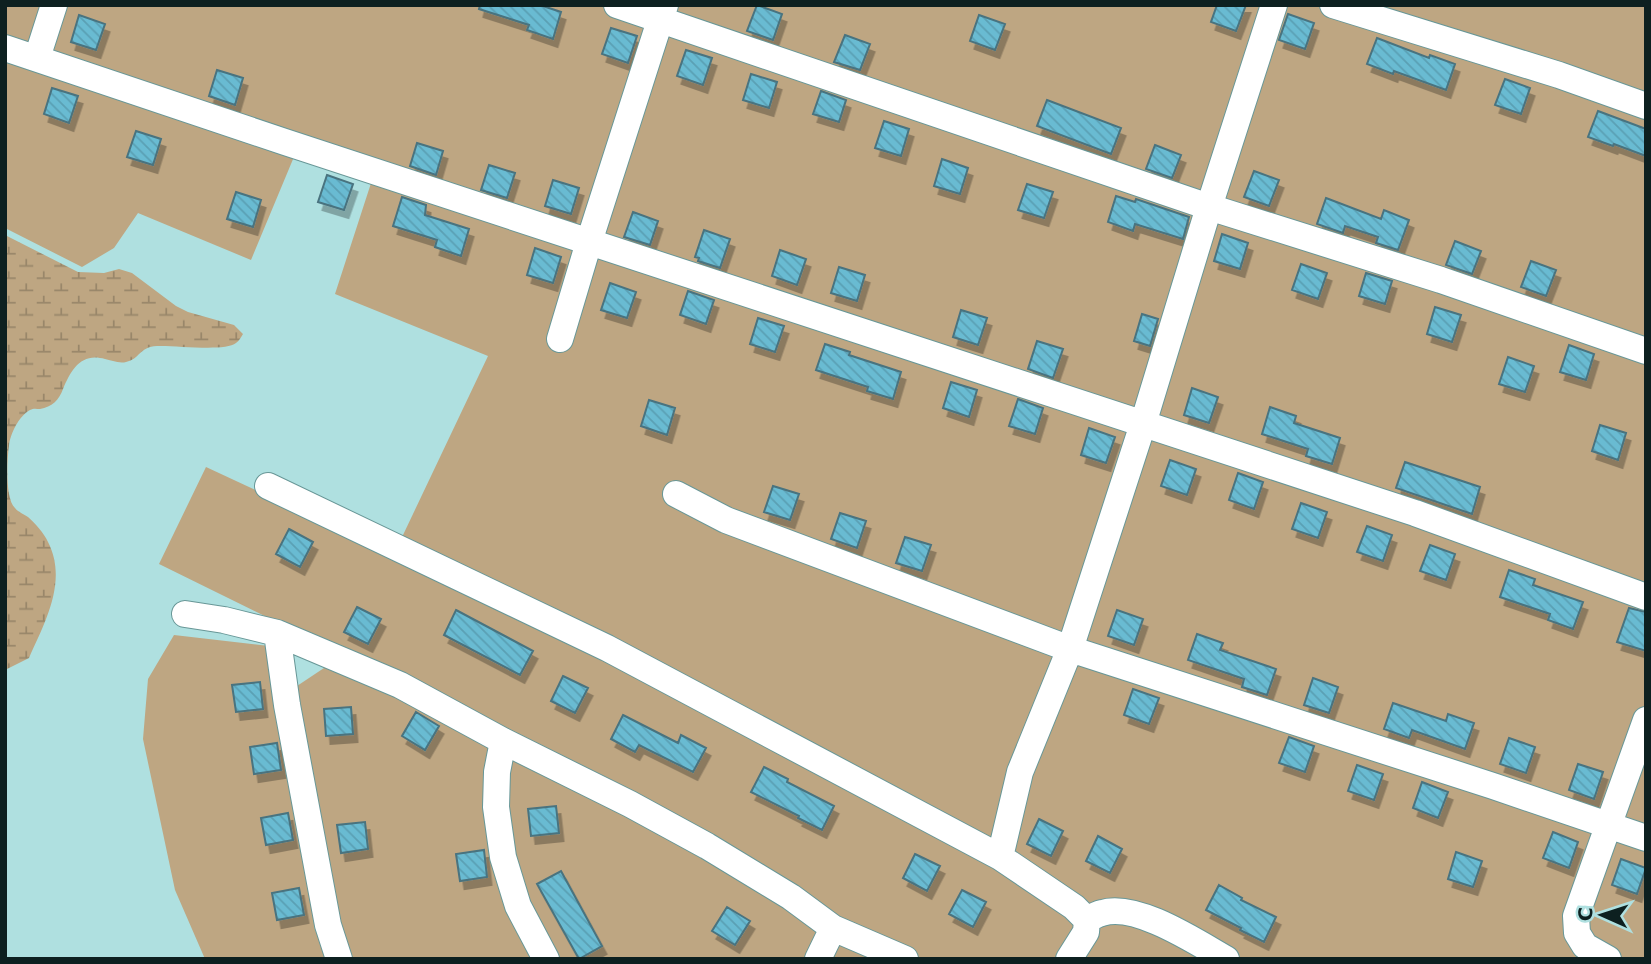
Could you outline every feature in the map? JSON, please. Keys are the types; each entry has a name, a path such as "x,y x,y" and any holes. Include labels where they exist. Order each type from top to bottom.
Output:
{"lane":[{"path":"37,58 54,5"},
{"path":"617,5 663,12 1209,207 1441,280 1646,351"},
{"path":"1000,857 1020,772 1070,649 1274,5"},
{"path":"1333,5 1559,75 1646,106"},
{"path":"560,339 663,12"},
{"path":"5,48 1415,513 1646,597"},
{"path":"268,486 607,648 1000,857 1074,907 1087,920 1086,932 1069,959"},
{"path":"676,494 726,520 1070,649 1646,838"},
{"path":"185,614 277,633 400,685 707,846 791,897 833,929 905,959"},
{"path":"277,633 287,705 328,925 339,959"},
{"path":"1608,959 1585,946 1577,933 1576,916 1646,720"},
{"path":"503,741 496,807 503,857 518,906 546,959"},
{"path":"1087,920 1104,912 1125,912 1156,921 1226,959"},
{"path":"818,959 833,929"}],"green space":[{"path":"5,5 1646,5 1646,959 349,959 341,941 291,690 330,664 334,650 159,564 206,467 394,554 488,356 335,294 373,177 296,152 251,260 138,213 114,248 82,267 5,228"},
{"path":"5,235 78,272 104,273 119,269 132,273 176,306 234,325 243,334 230,346 157,346 147,348 126,362 97,358 83,360 73,369 54,402 48,407 30,410 19,421 9,446 8,488 15,508 34,522 46,539 54,557 56,572 52,601 29,658 5,670"},
{"path":"174,635 269,646 315,930 330,959 205,959 175,890 143,739 148,679"}],"building":[{"path":"480,5 540,5 561,12 553,39 527,30 529,25 479,9"},
{"path":"757,5 782,14 773,40 747,31"},
{"path":"1217,5 1246,5 1236,31 1211,22"},
{"path":"1288,14 1314,23 1305,49 1279,40"},
{"path":"79,15 105,24 96,50 71,42"},
{"path":"979,15 1005,24 995,50 970,41"},
{"path":"611,28 637,36 628,63 602,54"},
{"path":"845,35 870,44 860,70 834,62"},
{"path":"1377,38 1429,58 1430,55 1455,64 1446,90 1367,64"},
{"path":"686,50 712,58 703,85 677,76"},
{"path":"217,70 243,78 235,105 209,96"},
{"path":"751,74 777,82 769,108 743,100"},
{"path":"1505,79 1530,88 1521,114 1495,105"},
{"path":"52,88 78,96 69,123 44,114"},
{"path":"821,91 846,100 839,122 813,114"},
{"path":"1047,100 1121,128 1111,154 1037,126"},
{"path":"1598,111 1646,129 1646,156 1588,137"},
{"path":"884,121 909,129 901,156 875,148"},
{"path":"136,131 161,139 153,165 127,157"},
{"path":"417,143 443,151 436,175 410,166"},
{"path":"1155,145 1181,155 1172,178 1146,169"},
{"path":"942,159 968,168 960,194 934,186"},
{"path":"489,165 515,173 507,198 481,190"},
{"path":"1254,171 1279,180 1269,206 1244,197"},
{"path":"327,175 353,184 344,210 318,202"},
{"path":"553,180 579,188 571,214 545,206"},
{"path":"1027,184 1053,192 1044,218 1018,210"},
{"path":"236,192 261,200 253,227 227,219"},
{"path":"1116,196 1135,202 1136,199 1189,217 1183,239 1135,224 1133,231 1108,222"},
{"path":"402,197 426,205 425,215 469,229 461,256 435,247 437,240 393,226"},
{"path":"1326,198 1381,219 1384,210 1409,220 1398,250 1376,243 1378,237 1345,226 1343,233 1317,224"},
{"path":"633,212 658,221 650,245 624,237"},
{"path":"704,230 730,239 720,268 698,261 699,258 695,257"},
{"path":"1222,234 1248,243 1240,269 1214,261"},
{"path":"1455,241 1481,251 1472,274 1446,265"},
{"path":"535,248 561,257 553,283 527,275"},
{"path":"780,250 806,259 797,285 772,276"},
{"path":"1531,261 1556,270 1546,296 1521,287"},
{"path":"1301,264 1327,273 1318,299 1292,290"},
{"path":"839,267 865,275 857,301 831,293"},
{"path":"1366,273 1392,281 1385,304 1359,296"},
{"path":"610,283 636,292 627,318 601,310"},
{"path":"688,291 714,300 706,324 680,315"},
{"path":"1435,307 1461,315 1452,342 1427,334"},
{"path":"961,310 987,318 978,345 953,337"},
{"path":"1142,314 1158,319 1150,346 1134,341"},
{"path":"758,318 784,326 775,352 750,344"},
{"path":"1037,341 1063,349 1053,378 1028,369"},
{"path":"825,344 901,372 893,399 867,391 868,387 816,370"},
{"path":"1569,345 1594,354 1586,380 1560,372"},
{"path":"1508,357 1534,366 1525,392 1499,384"},
{"path":"951,382 977,390 969,417 943,408"},
{"path":"1192,388 1218,397 1209,423 1184,415"},
{"path":"1018,399 1043,408 1035,434 1009,426"},
{"path":"649,400 675,408 667,435 641,426"},
{"path":"1270,407 1296,416 1294,423 1340,438 1332,464 1306,456 1308,449 1262,434"},
{"path":"1600,425 1626,433 1618,460 1592,451"},
{"path":"1089,428 1115,437 1106,463 1081,455"},
{"path":"1170,460 1196,469 1187,495 1161,486"},
{"path":"1405,462 1480,487 1472,514 1396,488"},
{"path":"1238,473 1263,482 1254,509 1229,500"},
{"path":"773,486 799,494 790,520 764,512"},
{"path":"1301,503 1327,512 1318,538 1292,529"},
{"path":"840,513 866,521 857,548 831,539"},
{"path":"1367,526 1392,535 1383,561 1357,552"},
{"path":"289,529 313,542 300,567 276,554"},
{"path":"905,537 931,545 922,571 896,563"},
{"path":"1430,545 1455,554 1446,580 1420,571"},
{"path":"1509,570 1535,579 1533,585 1583,602 1573,629 1548,620 1550,614 1500,597"},
{"path":"357,607 381,619 368,644 344,632"},
{"path":"1629,608 1646,612 1646,651 1617,642"},
{"path":"456,610 533,651 520,675 444,635"},
{"path":"1117,610 1143,619 1134,645 1108,636"},
{"path":"1197,634 1223,643 1220,650 1276,669 1267,695 1242,687 1244,679 1188,660"},
{"path":"563,676 588,688 575,713 551,701"},
{"path":"1313,678 1338,687 1329,713 1304,705"},
{"path":"260,682 263,709 236,712 232,685"},
{"path":"1133,689 1159,698 1149,724 1124,715"},
{"path":"1393,703 1446,721 1448,714 1474,723 1465,749 1412,730 1409,738 1384,729"},
{"path":"351,707 353,734 326,736 324,709"},
{"path":"416,712 439,726 425,750 402,736"},
{"path":"623,715 678,743 681,735 706,748 693,772 639,745 635,752 611,739"},
{"path":"1289,737 1314,746 1305,772 1279,763"},
{"path":"1509,738 1535,747 1526,773 1500,764"},
{"path":"277,743 281,770 254,774 250,747"},
{"path":"1578,764 1603,772 1594,799 1569,790"},
{"path":"1357,765 1383,774 1374,800 1348,791"},
{"path":"764,767 834,806 822,830 751,792"},
{"path":"1422,782 1448,792 1438,818 1413,808"},
{"path":"556,806 559,833 531,836 528,809"},
{"path":"288,813 293,840 266,845 261,818"},
{"path":"1039,819 1063,831 1051,856 1027,844"},
{"path":"365,822 368,849 341,853 337,825"},
{"path":"1553,832 1578,842 1569,868 1543,858"},
{"path":"1098,836 1122,849 1110,873 1086,861"},
{"path":"484,850 487,877 460,881 456,854"},
{"path":"1456,852 1482,861 1473,887 1448,879"},
{"path":"915,854 940,866 927,891 903,878"},
{"path":"1621,859 1646,868 1637,894 1612,885"},
{"path":"561,871 602,946 579,959 537,884"},
{"path":"1219,885 1242,898 1241,900 1276,917 1264,942 1206,910"},
{"path":"299,888 304,915 277,920 272,893"},
{"path":"962,890 986,902 973,927 949,914"},
{"path":"727,907 750,921 735,945 712,931"}]}
